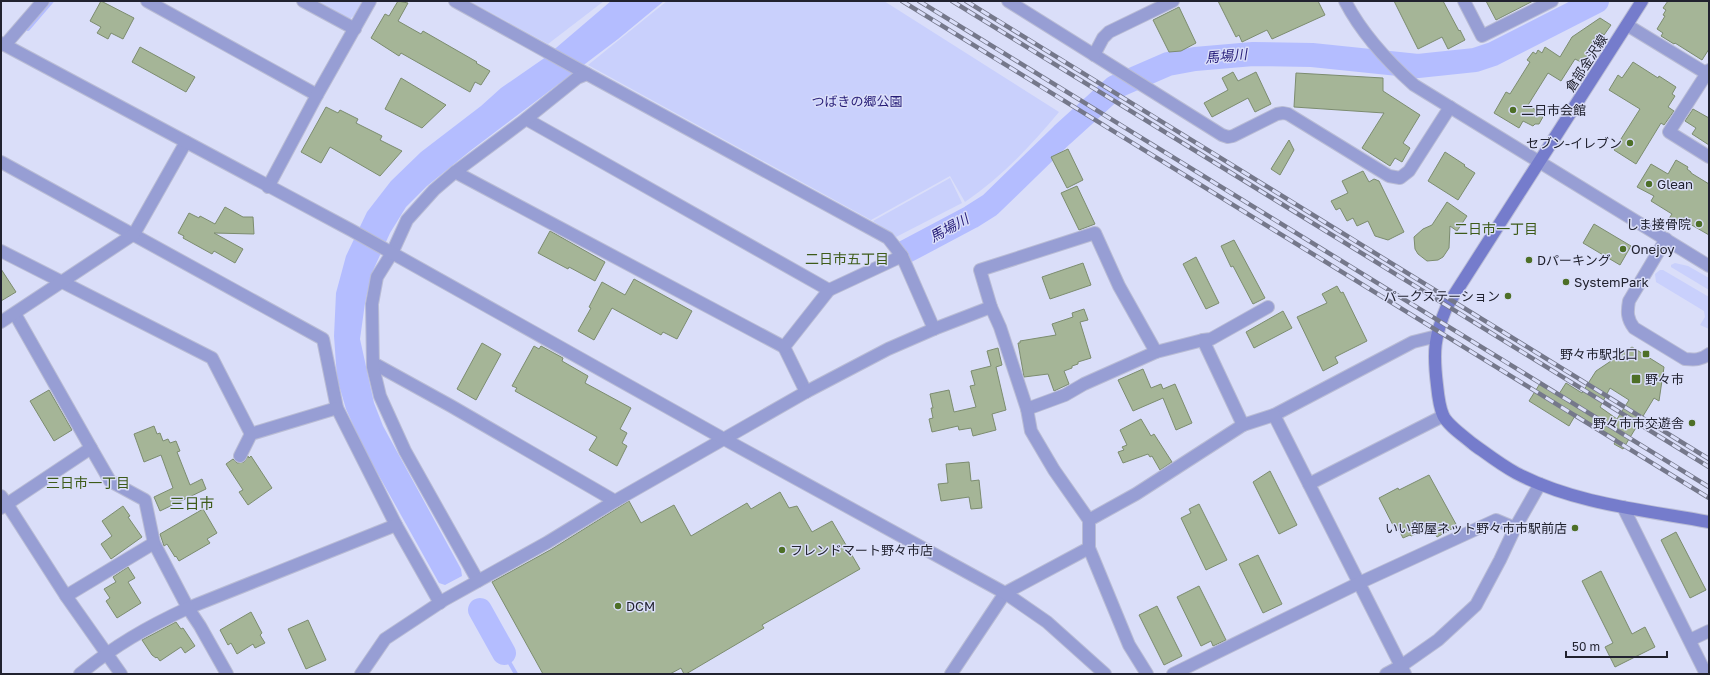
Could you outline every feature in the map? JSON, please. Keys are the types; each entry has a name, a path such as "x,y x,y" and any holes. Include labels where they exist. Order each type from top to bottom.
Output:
{"main road":[{"name":"倉部金沢線","path":"1443,416 1439,400 1434,359 1437,336 1447,306 1642,1"},
{"path":"1443,416 1460,434 1494,458 1516,473 1540,484 1588,500 1709,522"}],"street":[{"path":"43,1 3,44 268,187 351,230 724,439 1004,593 1047,622 1105,674"},
{"path":"147,1 317,95"},
{"path":"303,1 355,29"},
{"path":"268,187 317,95 370,1"},
{"path":"455,1 888,238 902,256 934,329"},
{"path":"1008,1 1222,135 1228,137 1277,114 1288,114 1389,176 1395,178 1400,178 1409,171 1450,107"},
{"path":"1094,55 1102,38 1108,32 1173,1"},
{"path":"1345,1 1357,22 1381,53 1414,84 1709,266"},
{"path":"1464,1 1482,36 1552,1"},
{"path":"1627,25 1708,73 1669,132 1709,157"},
{"path":"476,582 405,451 380,396 373,363 372,304 378,277 392,253 407,220 434,190 455,172 526,119 577,78 587,74"},
{"path":"526,119 829,290"},
{"path":"1,322 64,282 134,234 186,142"},
{"path":"1,162 323,339 337,408 396,525 442,601"},
{"path":"455,172 784,347 806,392"},
{"path":"1147,674 1129,645 1089,548 1089,520 1054,470 1032,431 1027,409 1000,326 991,307 980,270 1095,233 1119,286 1156,352"},
{"path":"1666,239 1629,301 1627,312 1629,321 1634,328 1685,359 1694,360 1703,358 1709,354"},
{"path":"1,251 212,358 251,434"},
{"path":"784,347 829,290 902,256"},
{"path":"1027,409 1065,395 1084,384 1156,352 1211,339 1268,306"},
{"path":"360,674 385,639 442,601 806,392 888,349 991,307"},
{"path":"15,314 110,481 145,500 154,543 188,608 227,674"},
{"path":"1089,520 1136,494 1243,425 1274,415 1413,342 1437,336"},
{"path":"1203,340 1243,425"},
{"path":"373,363 451,406 615,501"},
{"path":"240,456 251,434 337,408"},
{"path":"1274,415 1403,670"},
{"path":"1309,484 1443,416"},
{"path":"90,448 3,503 121,674"},
{"path":"1386,674 1403,670 1476,605 1515,528 1540,484"},
{"path":"1623,507 1706,674"},
{"path":"1173,674 1359,583 1496,520 1515,528"},
{"path":"80,674 107,652 153,624 188,608 396,525"},
{"path":"66,596 154,543"},
{"path":"951,674 1004,593 1089,548"},
{"path":"1690,640 1709,632"}],"green space":[{"path":"313,1 362,1 355,15 348,20"},
{"path":"469,1 604,1 548,44"},
{"name":"つばきの郷公園","path":"667,1 884,1 1059,112 1038,137 1003,172 965,202 950,176 871,220 588,65"},
{"path":"950,178 962,203 896,237 873,221"},
{"path":"1675,263 1688,266 1709,278 1709,290 1671,267 1671,265"},
{"path":"1660,270 1663,270 1709,297 1709,329 1700,325 1705,317 1704,311 1656,282 1655,274"}],"shaded area":[{"path":"611,1 664,1 618,39 470,151 427,186 406,207 390,233 371,275 360,339 374,403 383,426 461,569 462,576 445,585 439,583 364,449 346,409 337,378 334,336 336,293 346,256 367,212 391,181 421,152 481,106 501,88 543,59"}],"building":[{"path":"101,1 134,18 123,39 111,33 108,39 97,33 101,27 90,21"},
{"path":"398,1 408,3 398,21 421,34 423,31 490,71 481,85 475,82 470,92 401,53 399,56 371,38 385,14 389,16"},
{"path":"1218,1 1318,1 1325,15 1272,39 1267,30 1242,42 1239,35 1236,37"},
{"path":"1394,1 1443,1 1465,40 1448,49 1442,37 1418,49"},
{"path":"1486,1 1533,1 1496,20"},
{"path":"1668,1 1709,1 1709,49 1702,60 1661,36 1663,33 1657,29 1665,16 1663,15 1666,10 1663,8"},
{"path":"1179,7 1196,43 1181,51 1169,52 1153,20"},
{"path":"1600,18 1611,25 1604,35 1601,33 1583,63 1575,59 1561,81 1548,73 1528,105 1544,115 1539,124 1535,124 1533,126 1523,121 1519,128 1494,113 1506,92 1510,94 1530,62 1527,60 1533,52 1536,54 1538,50 1542,53 1545,47 1560,57 1572,37"},
{"path":"140,47 195,77 186,92 132,62"},
{"path":"1633,62 1658,78 1659,76 1676,87 1672,94 1675,96 1668,107 1674,111 1664,125 1661,123 1636,164 1614,150 1640,109 1609,90 1618,75 1622,78"},
{"path":"1233,72 1238,81 1256,72 1271,104 1255,112 1248,98 1212,117 1204,103 1228,90 1222,78"},
{"path":"1296,73 1383,78 1383,91 1420,115 1403,143 1410,148 1402,162 1395,158 1390,166 1362,148 1384,113 1294,107"},
{"path":"401,78 446,105 422,128 385,109"},
{"path":"326,107 338,113 340,110 358,119 356,123 382,136 380,140 402,151 380,176 330,147 321,163 301,152"},
{"path":"1693,109 1709,118 1709,145 1692,134 1696,128 1685,121"},
{"path":"1289,140 1294,150 1280,175 1271,169"},
{"path":"1068,149 1083,180 1067,188 1051,157"},
{"path":"1445,152 1475,173 1458,200 1428,181"},
{"path":"1676,160 1688,167 1687,169 1691,173 1709,184 1709,235 1690,224 1689,226 1681,221 1678,226 1668,220 1672,214 1651,201 1654,196 1637,187 1651,164 1668,174"},
{"path":"1363,171 1369,182 1374,179 1379,181 1404,232 1388,240 1375,236 1368,221 1357,226 1353,218 1347,221 1340,208 1336,210 1331,201 1348,193 1342,181"},
{"path":"1077,186 1095,224 1079,230 1061,193"},
{"path":"1447,202 1467,216 1457,231 1450,226 1449,248 1443,257 1438,260 1427,261 1418,254 1415,249 1414,237 1423,229 1432,225"},
{"path":"225,207 243,217 253,217 254,234 214,233 243,249 235,263 214,251 212,254 183,238 184,236 178,233 189,213 199,218 200,216 215,224"},
{"path":"1594,224 1631,246 1620,265 1583,243"},
{"path":"550,231 605,262 595,281 538,253"},
{"path":"1234,240 1265,298 1253,304 1233,266 1231,267 1221,246"},
{"path":"1196,257 1219,303 1206,309 1183,264"},
{"path":"1083,263 1091,285 1050,299 1042,277"},
{"path":"1,269 16,292 1,301"},
{"path":"634,279 692,311 677,339 663,332 661,335 612,308 594,340 578,331 591,308 589,307 602,282 625,295"},
{"path":"1337,286 1341,293 1343,292 1367,341 1335,357 1338,363 1323,371 1297,317 1327,303 1322,294"},
{"path":"1084,309 1088,320 1080,322 1091,358 1078,362 1078,364 1072,366 1072,368 1064,371 1069,384 1054,391 1048,374 1024,377 1018,343 1020,343 1020,341 1056,335 1052,324 1073,317 1072,313"},
{"path":"1283,311 1292,328 1254,348 1246,332"},
{"path":"482,343 501,354 476,400 457,389"},
{"path":"534,346 539,349 541,346 563,358 562,361 588,376 585,383 631,408 620,429 627,433 622,443 627,446 617,466 589,450 597,437 515,391 517,388 512,386"},
{"path":"1632,347 1664,367 1659,401 1654,398 1623,449 1614,444 1617,439 1576,414 1569,426 1529,401 1541,382 1559,394 1566,383 1582,393 1596,371","holes":["1610,388 1629,400 1617,419 1600,407"]},
{"path":"998,348 1002,365 996,367 1006,410 992,414 996,430 973,436 971,428 959,430 958,426 932,432 929,419 933,418 931,408 933,408 930,394 949,390 954,412 976,407 970,386 975,385 971,371 991,366 987,351"},
{"path":"1143,369 1151,388 1161,384 1163,389 1175,384 1192,423 1176,430 1163,398 1133,411 1118,380"},
{"path":"49,390 72,430 54,441 30,401"},
{"path":"1141,419 1151,436 1154,434 1172,462 1160,470 1152,456 1150,457 1148,454 1123,463 1118,452 1124,450 1122,447 1127,445 1120,430"},
{"path":"154,426 157,434 160,433 163,441 168,439 170,443 176,441 180,451 177,452 190,485 202,479 206,489 160,511 154,497 173,488 161,455 144,462 134,434"},
{"path":"248,456 249,458 251,456 272,488 248,505 239,492 243,490 226,464 233,459 237,463 244,462"},
{"path":"969,462 971,481 979,480 982,508 971,509 969,497 941,501 938,484 948,483 946,464"},
{"path":"1270,471 1297,525 1279,534 1253,482"},
{"path":"1429,475 1457,526 1437,537 1431,526 1411,536 1410,535 1403,538 1398,528 1395,529 1379,498"},
{"name":"DCM","path":"780,492 789,508 797,506 812,532 832,521 860,569 762,625 764,628 686,674 684,674 681,668 670,674 543,674 492,582 552,549 629,501 641,523 674,505 691,536 747,503 751,509"},
{"path":"1199,504 1227,560 1206,570 1181,518 1191,513 1189,509"},
{"path":"123,506 130,516 128,517 142,537 111,559 101,544 112,536 102,521"},
{"path":"203,509 217,533 207,539 210,543 179,561 167,544 164,546 160,534"},
{"path":"1676,532 1706,590 1690,598 1661,540"},
{"path":"1258,555 1282,604 1263,613 1239,564"},
{"path":"128,567 135,578 128,582 141,603 117,618 106,601 110,598 104,589 116,582 113,577"},
{"path":"1601,571 1632,634 1645,627 1655,647 1615,667 1605,647 1613,643 1582,581"},
{"path":"1199,586 1226,640 1213,646 1211,641 1201,646 1177,597"},
{"path":"1157,606 1182,656 1164,665 1139,615"},
{"path":"251,612 262,633 260,635 265,643 255,648 253,644 237,654 231,643 228,645 220,630"},
{"path":"308,620 326,660 306,669 288,629"},
{"path":"176,622 181,629 183,628 195,646 185,653 181,647 160,661 157,657 156,658 152,655 142,640"}],"waterway":[{"path":"28,29 52,1"},
{"name":"馬場川","path":"905,252 971,217 990,205 1062,135 1115,87 1168,64 1195,59 1253,54 1312,55 1418,66 1475,60 1493,54 1597,1"},
{"name":"馬場川","path":"480,610 504,653"},
{"path":"504,653 516,674"}],"railway":[{"path":"902,1 1709,498"},
{"path":"919,1 1709,487"},
{"path":"952,1 1709,467"},
{"path":"966,1 1709,459"}],"place":[{"name":"二日市会館","path":"1513,110"},
{"name":"セブン-イレブン","path":"1630,143"},
{"name":"Glean","path":"1649,184"},
{"name":"しま接骨院","path":"1699,224"},
{"name":"Onejoy","path":"1623,249"},
{"name":"Dパーキング","path":"1529,260"},
{"name":"SystemPark","path":"1566,282"},
{"name":"パークステーション","path":"1508,296"},
{"name":"野々市駅北口","path":"1646,354"},
{"name":"野々市","path":"1636,379"},
{"name":"野々市市交遊舎","path":"1692,423"},
{"name":"いい部屋ネット野々市市駅前店","path":"1575,528"},
{"name":"フレンドマート野々市店","path":"782,550"},
{"name":"DCM","path":"618,606"}],"district":[{"name":"二日市一丁目","path":"1496,229"},
{"name":"二日市五丁目","path":"847,259"},
{"name":"三日市一丁目","path":"88,483"},
{"name":"三日市","path":"192,504"}]}
